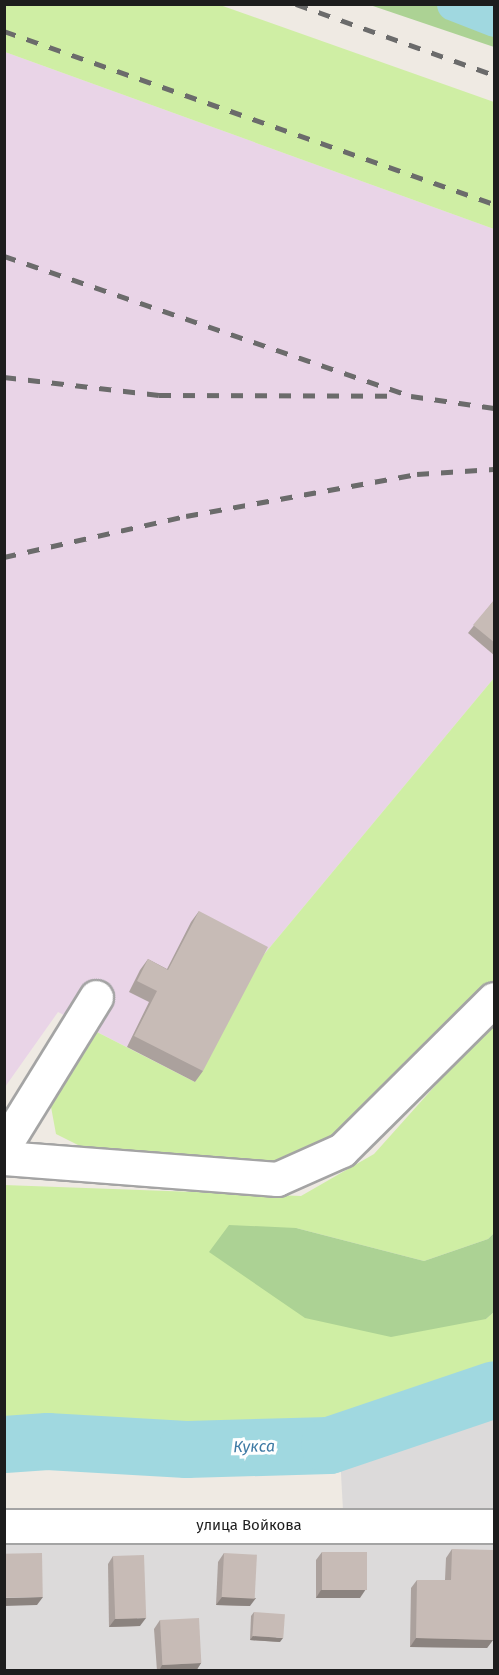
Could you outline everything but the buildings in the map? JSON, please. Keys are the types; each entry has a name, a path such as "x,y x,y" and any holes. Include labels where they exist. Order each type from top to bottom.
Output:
{"street":[{"path":"4,1146 96,997"},
{"path":"4,1158 277,1179 342,1150 495,999"},
{"name":"улица Войкова","path":"4,1526 495,1526"}],"shaded area":[{"path":"5,52 494,229 494,678 261,958 195,1082 58,1012 5,1087"},
{"path":"494,1406 494,1509 343,1510 340,1456"},
{"path":"4,1541 494,1541 494,1670 4,1670"}],"green space":[{"path":"4,5 220,5 494,102 494,229 5,52"},
{"path":"370,5 494,5 494,47"},
{"path":"494,678 494,982 431,1052 332,1141 276,1162 137,1160 82,1147 56,1134 49,1096 91,1029 195,1082 261,958"},
{"path":"494,1020 494,1233 488,1239 424,1261 296,1228 486,1319 494,1312 494,1374 318,1431 5,1430 4,1185 301,1196 374,1154"},
{"path":"229,1225 296,1228 424,1261 488,1239 494,1233 494,1312 486,1319 391,1337 305,1318 209,1252"}],"waterway":[{"path":"453,4 494,20"},
{"name":"Кукса","path":"4,1444 47,1441 186,1449 329,1445 494,1389"}],"railway":[{"path":"296,4 494,75"},
{"path":"4,31 494,204"},
{"path":"4,256 411,396 494,408"},
{"path":"4,377 159,395 399,396"},
{"path":"4,557 186,516 417,474 494,469"}]}
